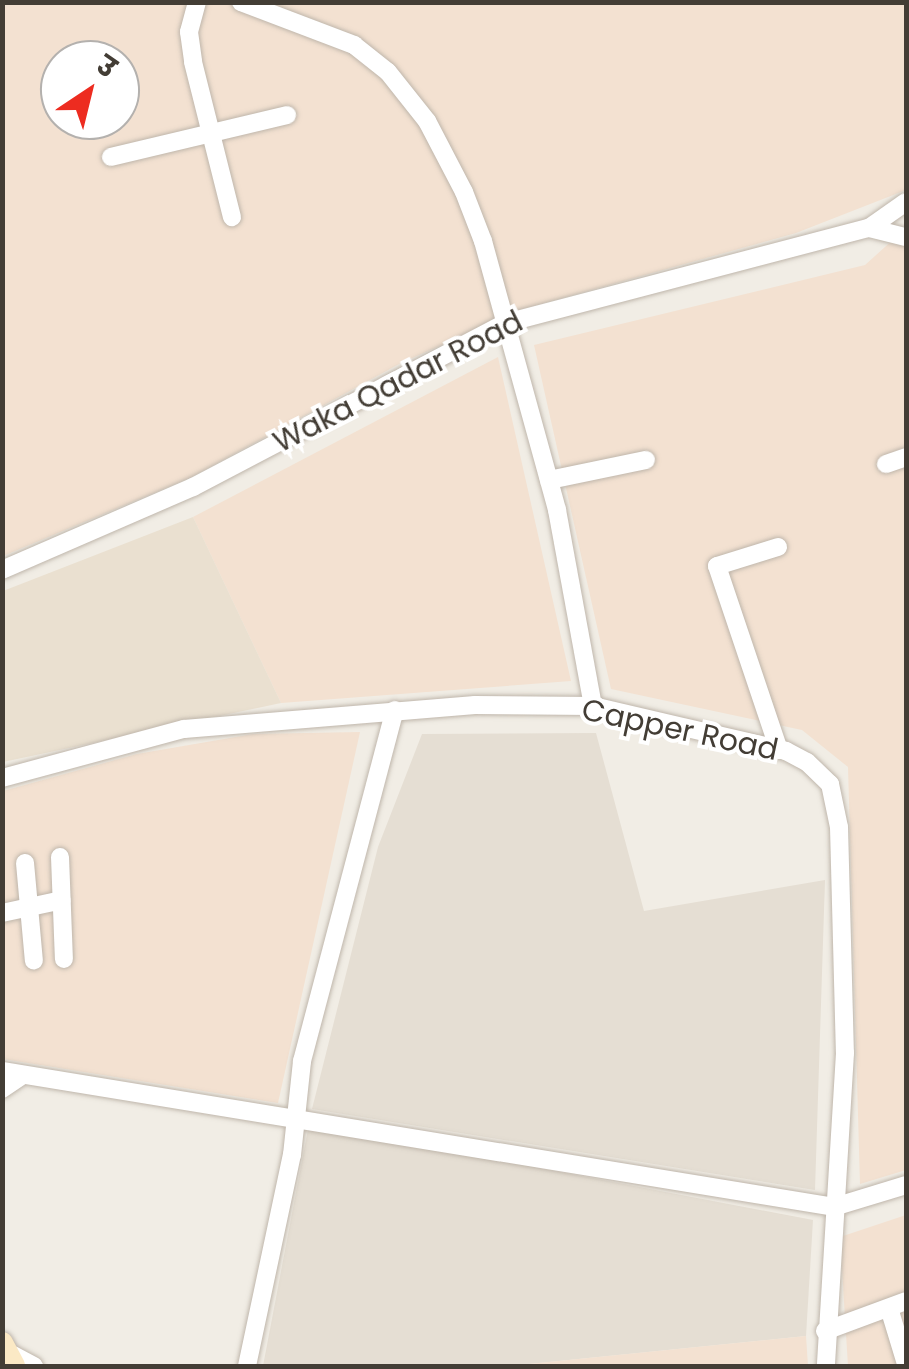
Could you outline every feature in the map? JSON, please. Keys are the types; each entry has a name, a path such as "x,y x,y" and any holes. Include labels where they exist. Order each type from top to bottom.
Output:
{"street":[{"path":"197,2 189,32 232,216"},
{"path":"241,2 264,6 354,45 388,72 427,121 484,242 549,480 593,706"},
{"path":"110,157 287,115"},
{"name":"Waka Qadar Road","path":"2,570 194,488 506,323 869,228 906,202"},
{"name":"Waka Qadar Road","path":"869,228 906,238"},
{"path":"886,464 906,457"},
{"path":"549,480 646,460"},
{"path":"778,547 717,566 779,750"},
{"name":"Capper Road","path":"2,778 184,730 394,710 593,706 779,750 830,784 839,826 845,1052 825,1331 826,1366"},
{"path":"246,1366 296,1122 302,1061 394,710"},
{"path":"60,858 64,958"},
{"path":"25,862 34,960"},
{"path":"2,913 62,900"},
{"path":"2,1071 296,1122 573,1160 834,1207 906,1185"},
{"path":"2,1090 24,1074"},
{"path":"825,1331 898,1304 906,1364"}],"shaded area":[{"path":"3,3 906,3 906,190 796,233 523,309 401,363 192,477 3,556"},
{"path":"906,228 906,1170 860,1184 848,767 802,730 611,689 534,345 865,265"},
{"path":"498,357 571,681 281,703 193,517"},
{"path":"193,517 281,703 3,762 3,591"},
{"path":"360,732 278,1103 3,1059 3,791 137,754 253,734"},
{"path":"596,733 644,911 825,880 815,1190 312,1109 378,847 422,734"},
{"path":"309,1124 813,1220 806,1336 509,1366 263,1366"},
{"path":"906,1215 906,1366 848,1366 840,1237"},
{"path":"806,1336 808,1366 509,1366"}]}
